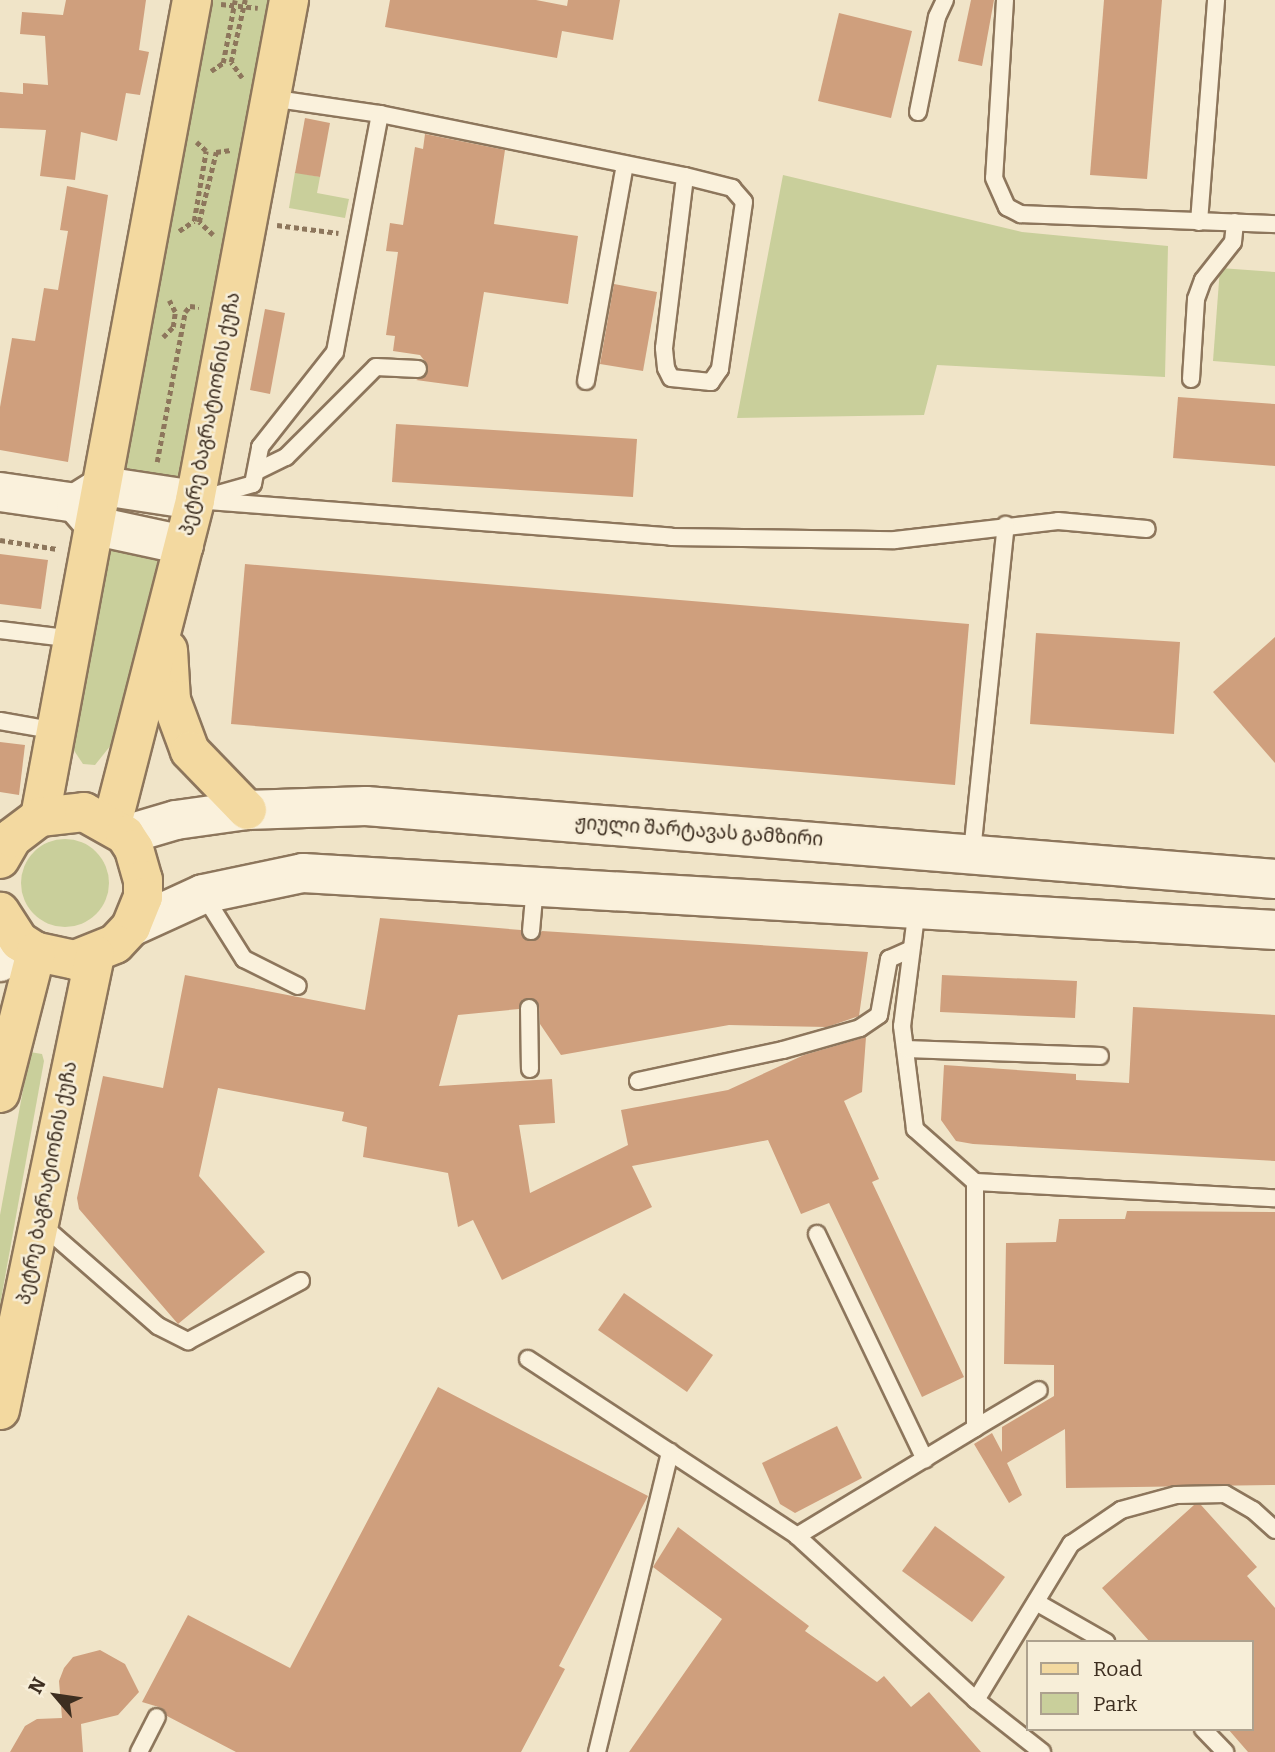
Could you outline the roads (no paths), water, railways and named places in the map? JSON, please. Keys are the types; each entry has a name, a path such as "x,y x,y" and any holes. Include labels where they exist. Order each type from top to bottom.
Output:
{"main road":[{"path":"13,838 57,731 74,639 92,505 201,1"},
{"name":"პეტრე ბაგრატიონის ქუჩა","path":"118,830 195,500 257,95 278,4"},
{"path":"0,492 92,505 195,500"},
{"path":"92,505 184,545"},
{"path":"169,603 167,662 176,713 190,751 247,810"},
{"name":"ჟიული შარტავას გამზირი","path":"118,830 247,810 366,806 972,852 1275,879"},
{"path":"1,1082 14,942 75,960 94,955 115,944 131,927 141,905 143,880 134,849 118,830 69,810 13,838"},
{"path":"131,927 203,894 303,873 1275,930"},
{"name":"პეტრე ბაგრატიონის ქუჩა","path":"0,1410 94,955"}],"lane":[{"path":"918,112 937,17 944,0"},
{"path":"1005,0 994,178 1007,207 1021,214 1275,224"},
{"path":"1199,222 1216,0"},
{"path":"257,95 380,114 625,163 685,176 733,188 744,202 720,369 711,382 671,378 666,368 664,348 685,176"},
{"path":"195,500 253,484 259,470 260,447 335,352 380,114"},
{"path":"586,381 625,163"},
{"path":"1191,379 1196,299 1203,280 1233,242 1235,222"},
{"path":"259,470 286,457 376,367 418,369"},
{"path":"195,500 671,537 895,540 1058,521 1147,529"},
{"path":"972,852 1006,525"},
{"path":"0,630 74,639"},
{"path":"0,721 57,731"},
{"path":"531,930 535,886"},
{"path":"203,894 244,959 298,986"},
{"path":"917,908 902,1026 915,1129 975,1182 1275,1198"},
{"path":"638,1081 783,1051 860,1028 879,1015 892,954 911,949"},
{"path":"529,1008 530,1069"},
{"path":"907,1049 1100,1056"},
{"path":"975,1182 975,1428"},
{"path":"39,1223 158,1326 188,1341 301,1282"},
{"path":"817,1234 925,1459"},
{"path":"528,1359 797,1536 976,1700 1042,1752"},
{"path":"797,1536 1039,1390"},
{"path":"597,1752 670,1452"},
{"path":"976,1700 1071,1544 1121,1510 1176,1495 1225,1494 1253,1510 1275,1530"},
{"path":"1036,1602 1102,1640"},
{"path":"139,1752 157,1717"},
{"path":"1205,1731 1225,1752"}]}
